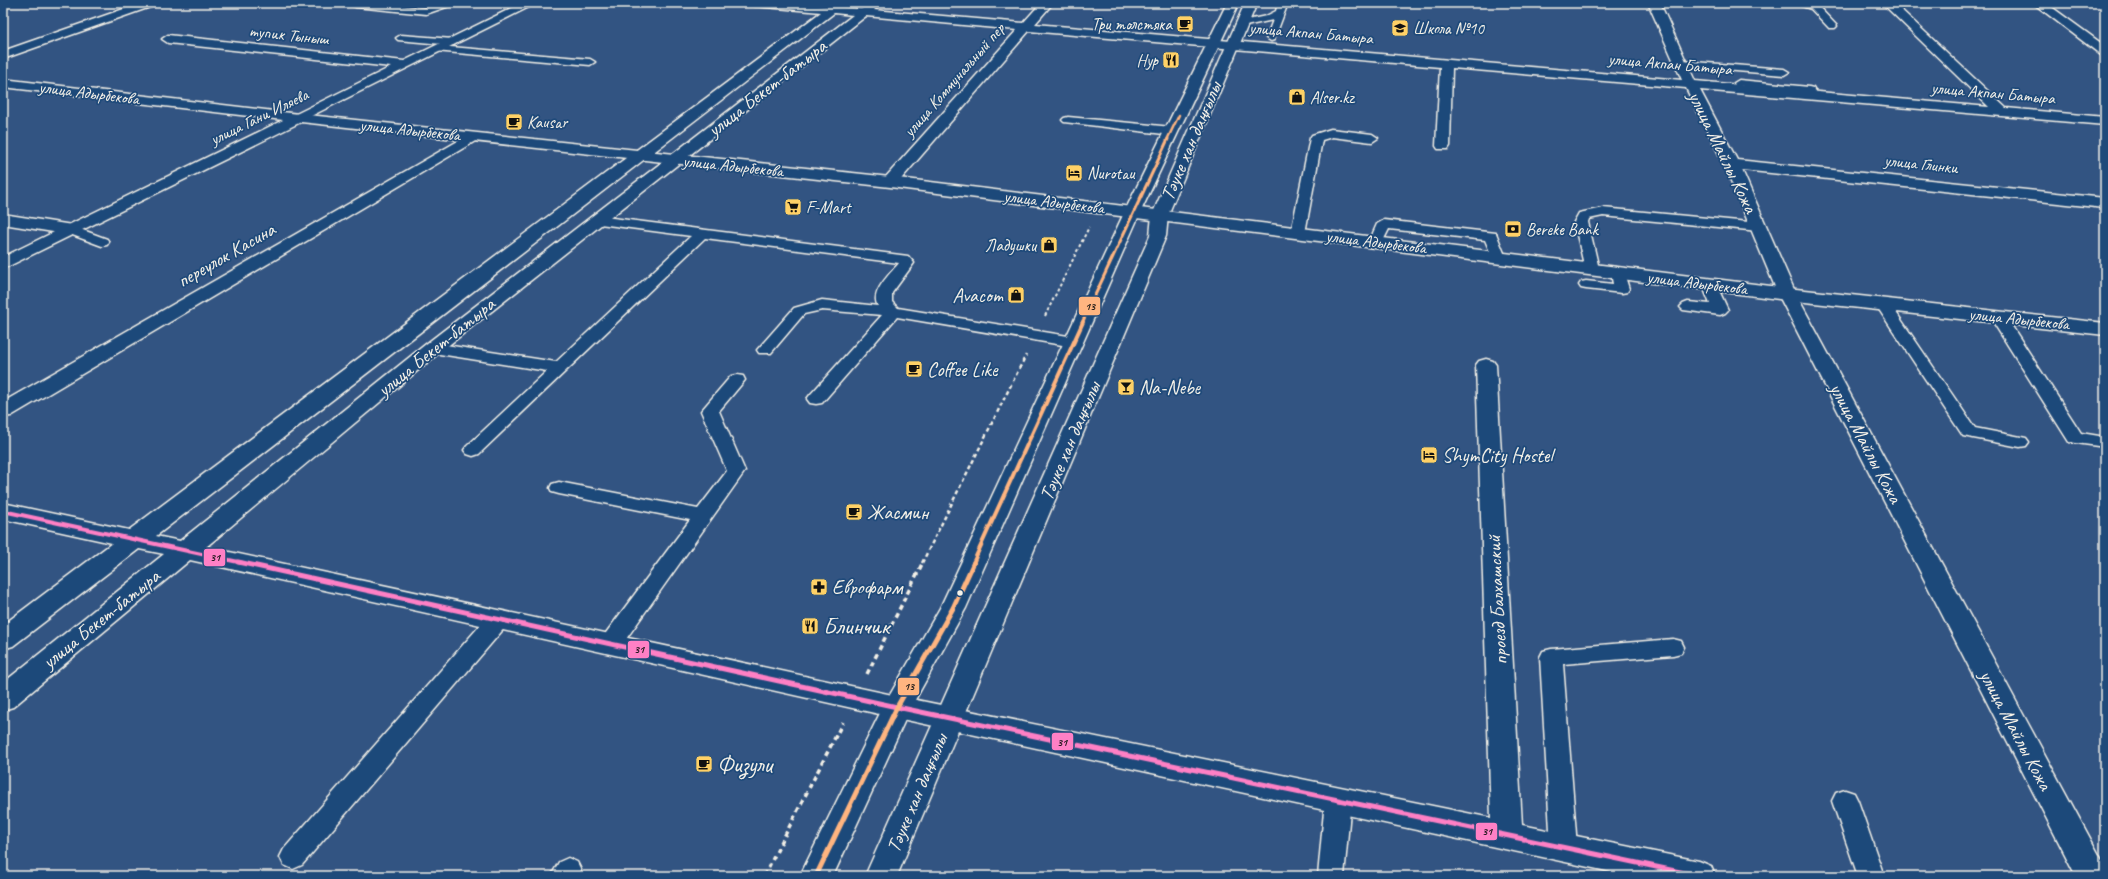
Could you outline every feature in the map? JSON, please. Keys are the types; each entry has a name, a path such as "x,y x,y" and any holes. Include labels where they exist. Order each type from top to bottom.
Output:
{"street":[{"path":"3,55 152,3"},
{"name":"улица Гани Иляева","path":"3,264 531,3"},
{"name":"улица Акпан Батыра","path":"754,3 870,8 1025,26 2105,121"},
{"name":"улица Коммунальный пер","path":"890,182 1025,26 1047,3"},
{"name":"Тәуке хан даңғылы","path":"881,876 1158,236 1160,215 1223,43 1233,3"},
{"name":"Тәуке хан даңғылы","path":"816,876 897,707 953,608 1132,213 1172,131 1223,43 1241,24 1251,3"},
{"name":"улица Майлы Кожа","path":"1654,3 1690,84 1732,164 1788,294 2093,876"},
{"path":"1888,3 2002,112"},
{"path":"2039,3 2105,52"},
{"name":"улица Бекет-батыра","path":"3,639 836,6"},
{"name":"улица Бекет-батыра","path":"3,699 433,348 870,8"},
{"name":"тупик Тыныш","path":"168,39 406,65"},
{"path":"1443,146 1446,63"},
{"name":"улица Адырбекова","path":"3,83 673,160 890,182 1788,294 2105,328"},
{"name":"переулок Касина","path":"3,411 472,137"},
{"name":"улица Глинки","path":"1732,164 2105,203"},
{"path":"3,219 72,230"},
{"name":"проезд Балхашский","path":"1486,365 1508,835"},
{"path":"3,511 897,707 1699,876"}],"lane":[{"path":"356,4 426,11 453,3"},
{"path":"1271,38 1284,3"},
{"path":"1798,3 1814,7 1832,26"},
{"path":"1241,24 1269,18 1280,13"},
{"path":"401,38 453,42"},
{"path":"439,49 590,62"},
{"path":"1681,64 1784,72"},
{"path":"1739,83 1798,88 1809,90 1812,95"},
{"path":"1068,120 1172,131"},
{"path":"1298,233 1316,138 1331,133 1372,138"},
{"path":"1592,270 1581,222 1584,216 1592,213 1603,212 1674,217 1759,227"},
{"path":"597,220 904,259 907,263 884,292 884,304 893,312"},
{"path":"72,230 102,242"},
{"path":"473,450 702,233"},
{"path":"1586,285 1622,289 1618,273"},
{"path":"1688,307 1720,310 1710,284"},
{"path":"1884,304 1969,432 2020,442"},
{"path":"765,350 799,311 822,305 893,312 1074,342"},
{"path":"816,399 893,312"},
{"path":"1998,317 2075,438 2105,442"},
{"path":"433,348 560,368"},
{"path":"611,644 736,471 710,411 737,380"},
{"path":"559,488 703,516"},
{"path":"293,857 499,619"},
{"path":"1564,847 1551,657 1673,647"},
{"path":"1331,876 1338,800"},
{"path":"1845,801 1871,876"}],"path":[{"path":"764,876 856,697 1099,207"}],"transit line":[{"name":"13","path":"816,876 897,707 953,608 1132,213 1179,115"},
{"name":"31","path":"3,511 897,707 1699,876"}],"place":[{"name":"Три толстяка","path":"1185,24"},
{"name":"Школа №10","path":"1400,28"},
{"name":"Нур","path":"1171,60"},
{"name":"Alser.kz","path":"1297,97"},
{"name":"Kausar","path":"514,122"},
{"name":"Nurotau","path":"1074,173"},
{"name":"F-Mart","path":"793,207"},
{"name":"Bereke Bank","path":"1513,229"},
{"name":"Ладушки","path":"1049,245"},
{"name":"Avacom","path":"1016,295"},
{"name":"Coffee Like","path":"914,369"},
{"name":"Na-Nebe","path":"1126,387"},
{"name":"ShymCity Hostel","path":"1429,455"},
{"name":"Жасмин","path":"854,512"},
{"name":"Еврофарм","path":"819,587"},
{"name":"Блинчик","path":"810,626"},
{"name":"Физули","path":"704,764"}]}
